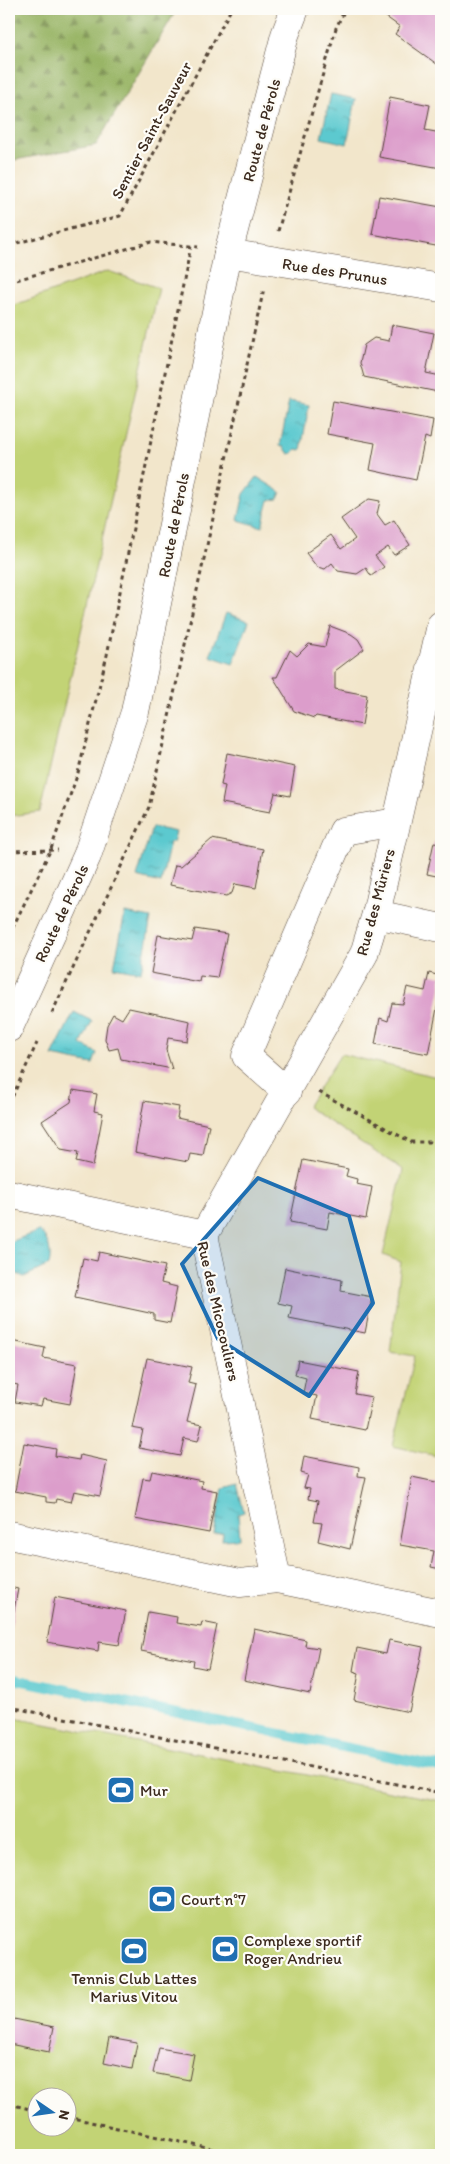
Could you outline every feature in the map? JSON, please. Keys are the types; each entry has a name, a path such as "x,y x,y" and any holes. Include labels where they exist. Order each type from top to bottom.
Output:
{"street":[{"name":"Route de Pérols","path":"9,1028 87,856 135,712 228,253 285,35 295,9"},
{"name":"Rue des Prunus","path":"228,253 441,288"},
{"name":"Rue des Mûriers","path":"204,1235 364,954 376,914 441,624"},
{"path":"291,1085 246,1056 343,831 396,822"},
{"path":"376,914 441,928"},
{"name":"Rue des Micocouliers","path":"9,1194 204,1235 277,1579"},
{"path":"9,1535 240,1583 277,1579 441,1613"}],"path":[{"name":"Sentier Saint-Sauveur","path":"9,245 120,216 231,9"},
{"path":"9,282 151,242 191,246 228,253"},
{"path":"9,935 51,849 78,773 107,655 191,246"},
{"path":"9,851 51,849 87,856"},
{"path":"291,1085 411,1142 441,1142"},
{"path":"9,1707 441,1793"},
{"path":"9,2104 28,2108"},
{"path":"78,2119 239,2155"}],"highlighted area":[{"path":"258,1178 349,1216 373,1303 309,1396 218,1339 182,1264"}],"green space":[{"path":"9,9 177,9 96,145 9,161"},
{"path":"108,271 159,288 40,812 9,816 9,307"},
{"path":"341,1054 441,1078 441,1457 393,1446 415,1356 390,1352 401,1262 383,1255 403,1170 307,1107"},
{"name":"Complexe sportif Roger Andrieu","path":"9,1717 441,1801 441,2155 9,2155"}],"water":[{"path":"331,94 356,99 347,144 321,138"},
{"path":"289,401 309,405 301,450 296,449 293,453 289,454 284,447 280,446"},
{"path":"257,477 281,492 278,499 269,500 262,527 238,520 244,494"},
{"path":"226,613 249,621 233,664 210,656"},
{"path":"152,827 176,832 173,842 170,842 161,883 137,877"},
{"path":"125,913 151,918 141,972 114,967"},
{"path":"74,1012 92,1021 81,1044 97,1053 93,1064 52,1056"},
{"path":"39,1231 49,1246 49,1265 24,1277 15,1273 13,1269 9,1254 10,1242"},
{"path":"237,1484 244,1512 238,1514 240,1539 222,1540 223,1533 214,1534 223,1488"}],"building":[{"path":"386,9 441,9 441,67 395,34 400,27 382,14"},
{"path":"390,97 430,105 425,130 441,133 441,168 379,157"},
{"path":"379,196 441,207 441,247 372,234"},
{"path":"392,325 434,333 426,373 441,376 438,392 364,377 360,363 364,345 374,338 389,341"},
{"path":"333,401 433,420 430,439 425,437 416,480 370,470 375,443 327,434"},
{"path":"369,499 380,501 377,514 385,525 394,520 410,545 394,555 388,547 375,556 384,567 371,576 366,568 357,574 338,571 332,563 325,569 317,567 306,553 331,535 341,549 355,539 341,519"},
{"path":"330,626 351,634 358,639 364,649 335,671 335,689 367,695 362,725 316,716 314,718 294,711 273,677 277,677 290,650 297,656 309,644 325,647"},
{"path":"227,753 295,767 290,796 275,793 270,812 222,803 225,786 221,785"},
{"path":"212,839 263,849 256,888 235,884 232,893 226,896 170,885 175,865 181,866"},
{"path":"434,842 441,843 441,877 427,874"},
{"path":"195,929 227,934 217,978 200,976 199,982 151,973 158,935 192,941"},
{"path":"429,973 441,976 441,988 428,1054 375,1044 380,1018 388,1021 392,1003 403,1004 407,987 425,991"},
{"path":"129,1008 190,1021 187,1041 168,1038 166,1050 172,1069 121,1059 118,1048 109,1050 105,1039 107,1025 113,1014 122,1019"},
{"path":"73,1090 97,1094 94,1111 103,1113 93,1166 76,1162 78,1153 61,1150 42,1121 71,1102"},
{"path":"144,1101 179,1107 177,1118 209,1125 203,1156 190,1154 188,1162 135,1152"},
{"path":"303,1160 348,1169 346,1176 357,1179 356,1184 372,1187 366,1219 330,1212 327,1229 290,1222"},
{"path":"99,1252 165,1266 161,1283 177,1287 170,1323 154,1320 154,1314 75,1297 83,1258 97,1261"},
{"path":"285,1268 342,1280 341,1291 372,1297 365,1333 289,1318 292,1306 278,1303"},
{"path":"12,1341 45,1348 43,1358 77,1364 70,1404 43,1399 41,1406 15,1402 18,1385 9,1383 9,1361"},
{"path":"147,1358 192,1367 188,1383 196,1385 187,1422 202,1425 198,1441 184,1438 180,1456 139,1448 143,1430 132,1428"},
{"path":"298,1360 359,1372 355,1394 372,1397 365,1430 312,1419 317,1396 303,1393 306,1378 295,1375"},
{"path":"24,1443 56,1449 55,1456 79,1460 80,1455 107,1461 100,1496 74,1491 71,1502 56,1499 55,1503 46,1502 46,1497 15,1491"},
{"path":"304,1456 359,1467 358,1476 366,1477 350,1549 318,1541 322,1523 314,1522 318,1501 308,1499 310,1489 304,1488 308,1475 301,1473"},
{"path":"152,1471 202,1481 201,1488 217,1491 209,1533 135,1519 143,1478 150,1479"},
{"path":"412,1477 441,1483 441,1569 431,1567 434,1551 400,1545"},
{"path":"9,1587 18,1589 10,1631 9,1631"},
{"path":"55,1597 126,1611 119,1645 99,1642 98,1651 47,1642"},
{"path":"148,1612 177,1617 176,1623 201,1627 202,1622 217,1625 208,1669 193,1666 194,1661 141,1651"},
{"path":"254,1629 306,1640 305,1646 319,1648 310,1694 244,1680"},
{"path":"389,1640 423,1647 409,1712 354,1700 359,1673 353,1671 357,1648 386,1654"},
{"path":"9,2018 54,2027 49,2052 9,2044"},
{"path":"109,2038 137,2043 132,2069 104,2063"},
{"path":"159,2048 194,2054 189,2080 153,2073"}],"waterway":[{"path":"9,1678 441,1767"}],"place":[{"name":"Mur","path":"121,1790"},
{"name":"Court n°7","path":"162,1899"},
{"name":"Complexe sportif Roger Andrieu","path":"225,1949"},
{"name":"Tennis Club Lattes Marius Vitou","path":"134,1951"}]}
